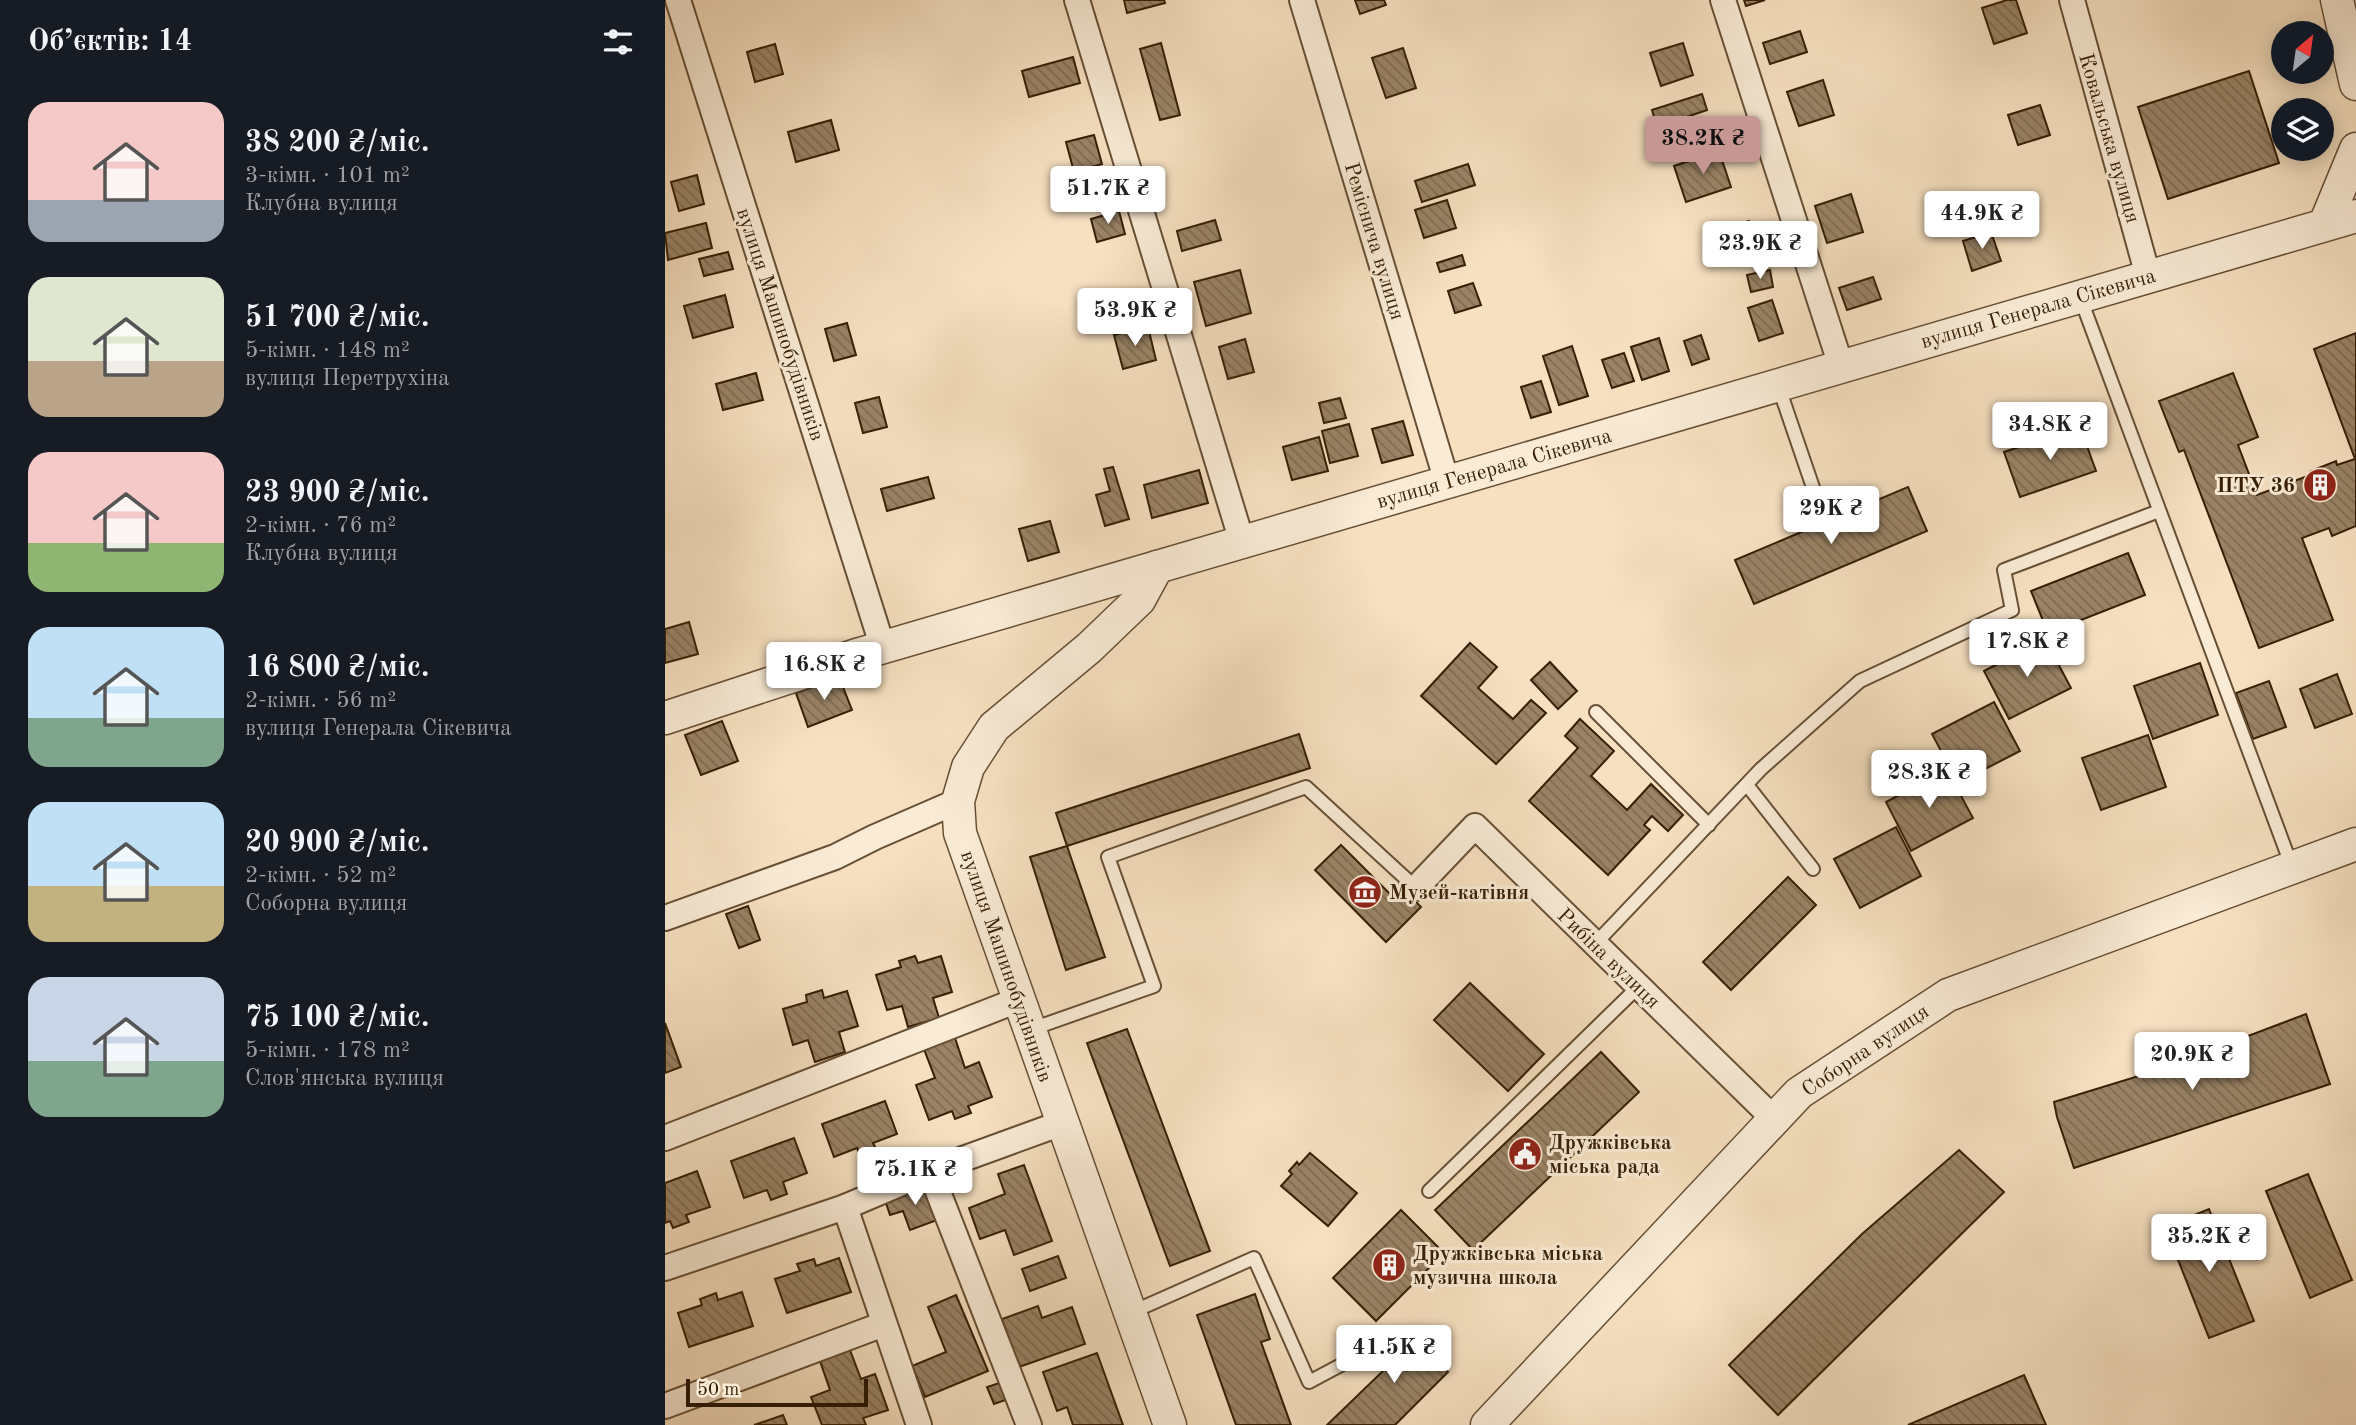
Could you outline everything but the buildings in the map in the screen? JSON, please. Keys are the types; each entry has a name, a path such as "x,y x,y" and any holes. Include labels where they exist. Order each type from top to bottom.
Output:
{"street":[{"name":"вулиця Машинобудівників","path":"678,0 883,648"},
{"path":"1077,0 1242,542"},
{"name":"Реміснича вулиця","path":"1302,0 1447,482"},
{"path":"1723,0 1841,366"},
{"name":"Ковальська вулиця","path":"2071,0 2148,276"},
{"path":"2337,0 2356,83"},
{"path":"2347,222 2356,149"},
{"name":"вулиця Генерала Сікевича","path":"665,718 883,648 1157,567 2079,296 2347,222"},
{"name":"вулиця Машинобудівників","path":"1157,567 1139,600 1099,639 994,727 968,767 958,801 960,833 1170,1425"},
{"path":"665,918 835,857 958,801"},
{"name":"Рибіна вулиця","path":"1416,888 1475,826 1774,1119"},
{"name":"Соборна вулиця","path":"1486,1425 1799,1093 1948,995 2356,844"},
{"path":"665,1138 1018,1000"},
{"path":"665,1268 845,1207 930,1171 1062,1123"},
{"path":"930,1171 1029,1425"},
{"path":"845,1207 919,1425"},
{"path":"665,1406 884,1324"}],"lane":[{"path":"2079,296 2292,867"},
{"path":"1777,385 1819,505"},
{"path":"1594,945 1747,785 1860,681 2012,610 2004,570 2159,510"},
{"path":"1596,712 1709,825"},
{"path":"1747,785 1813,869"},
{"path":"1028,1030 1154,986 1108,857 1306,787 1416,888"},
{"path":"1429,1191 1638,987"},
{"path":"1130,1313 1254,1258 1310,1382 1354,1357"}],"place":[{"name":"ПТУ 36","path":"2320,485"},
{"name":"Музей-катівня","path":"1365,892"},
{"name":"Дружківська міська рада","path":"1525,1154"},
{"name":"Дружківська міська музична школа","path":"1389,1265"}]}
